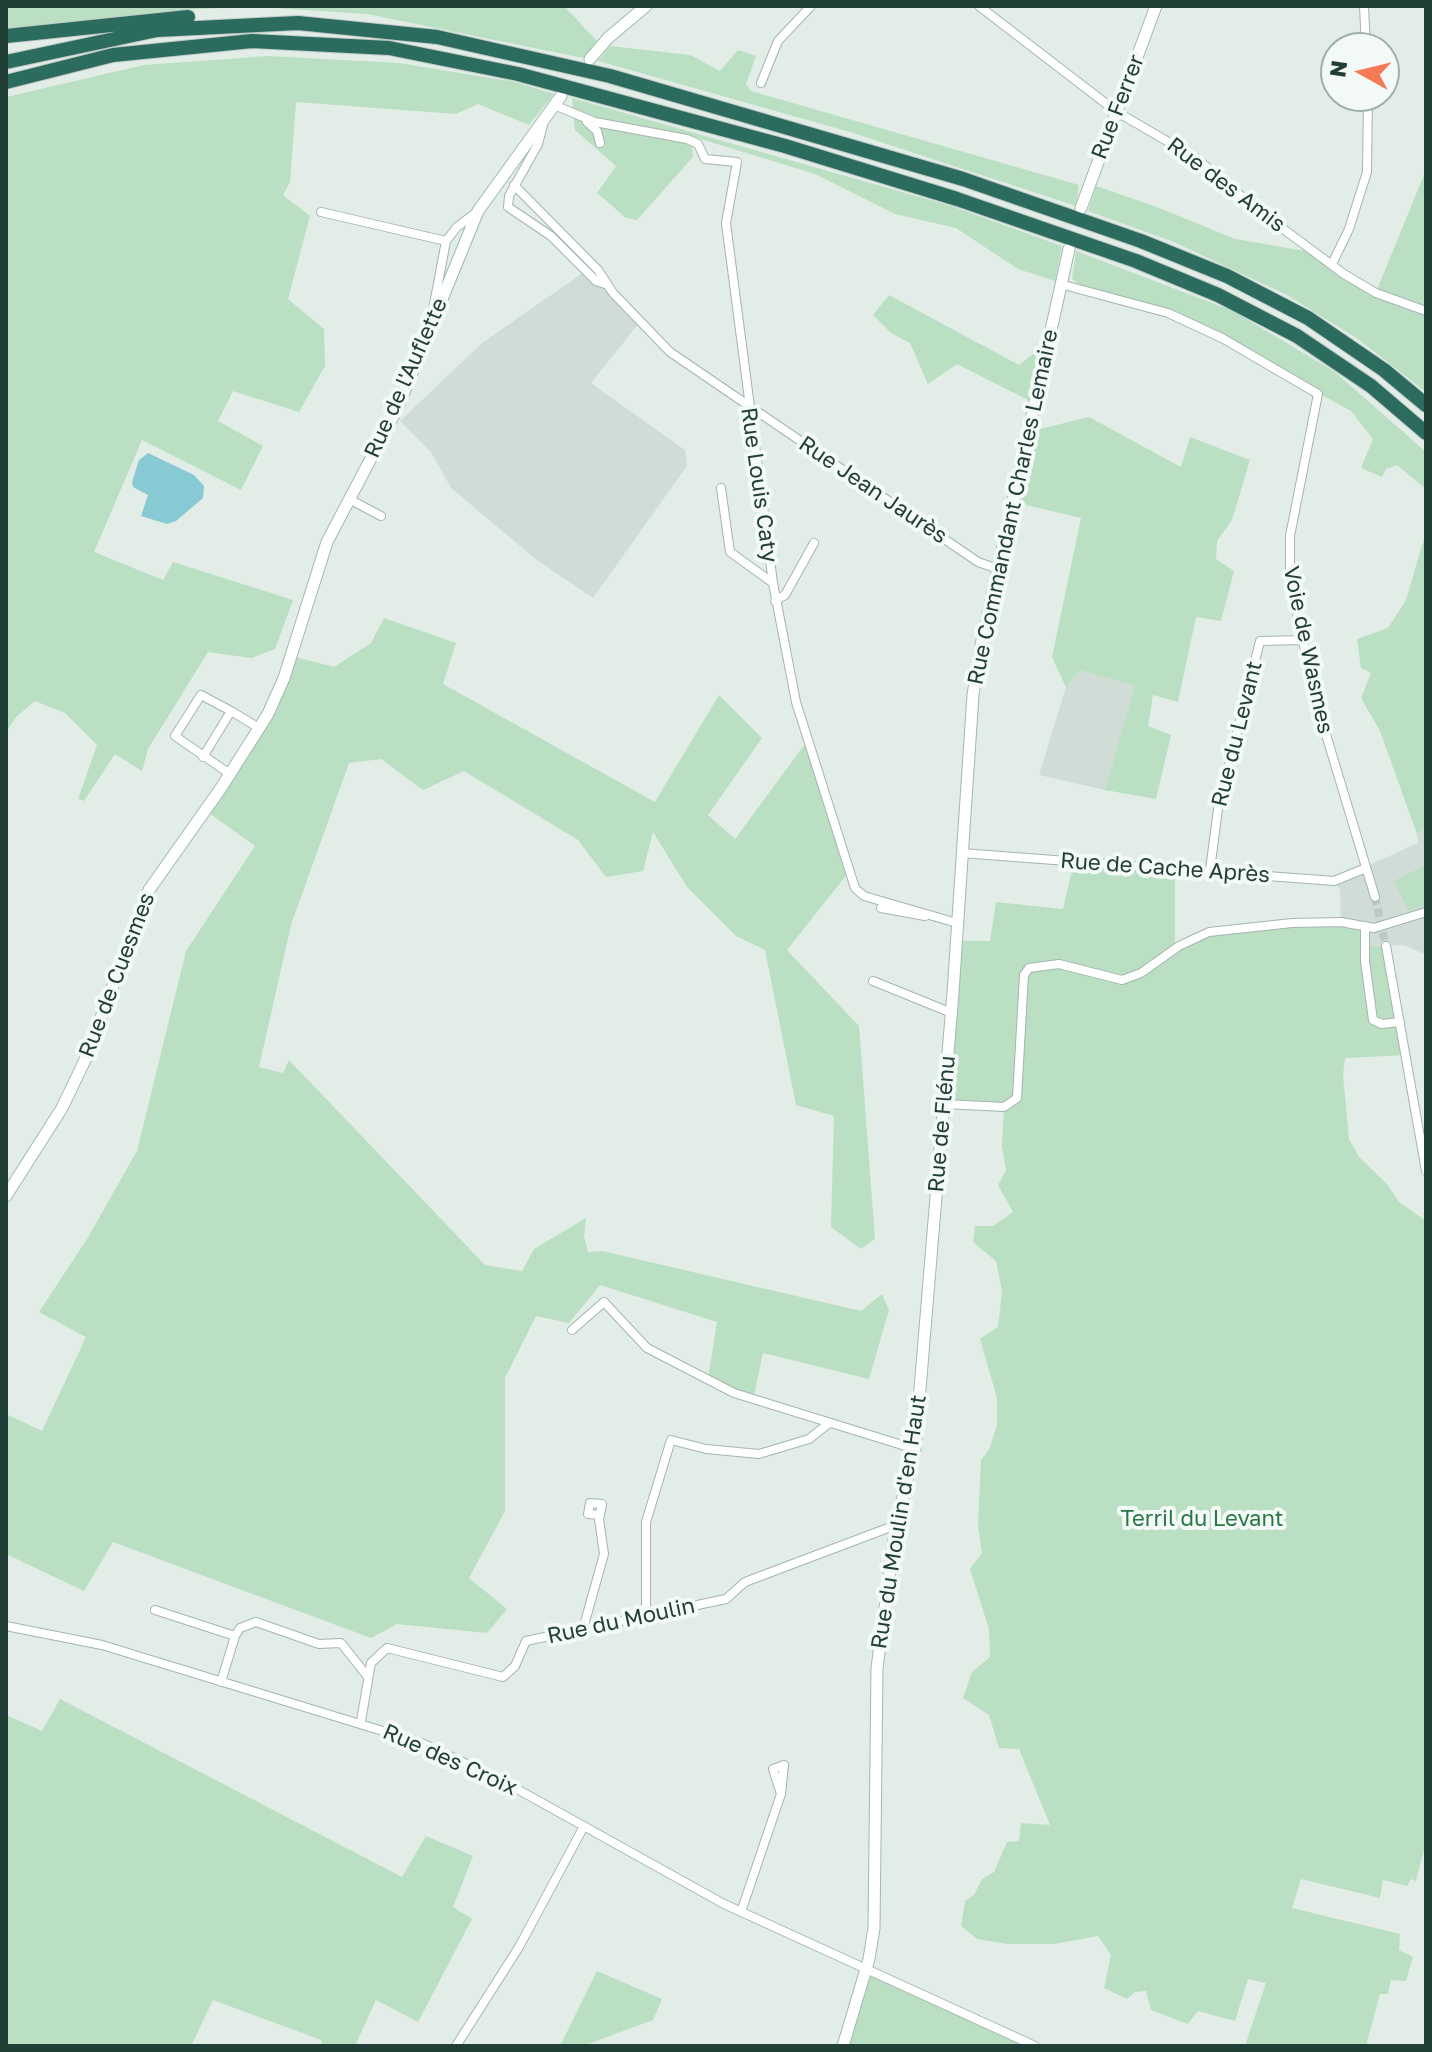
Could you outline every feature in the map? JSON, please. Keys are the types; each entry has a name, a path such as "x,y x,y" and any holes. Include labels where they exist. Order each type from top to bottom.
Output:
{"highway":[{"path":"6,34 236,15 451,40 610,76 790,126 1141,241 1269,295 1347,343 1426,405"},
{"path":"6,62 157,30 258,23 348,26"},
{"path":"10,82 128,53 252,41 389,48 518,74 785,146 957,199 1136,261 1218,295 1297,336 1371,386 1426,433"}],"street":[{"path":"590,59 608,38 646,6"},
{"path":"761,83 778,41 811,6"},
{"name":"Rue des Amis","path":"979,6 1117,112 1196,158 1263,214 1332,264 1376,293 1426,311"},
{"name":"Rue Ferrer","path":"1081,208 1156,6"},
{"path":"1364,6 1365,32"},
{"name":"Rue Louis Caty","path":"558,100 580,116 687,139 698,144 705,159 737,162 726,223 775,601 796,702 855,888 864,896 957,923"},
{"name":"Rue de l'Auflette","path":"284,678 327,542 398,407 478,211 558,100"},
{"path":"1332,264 1349,229 1367,172 1368,112"},
{"path":"580,116 597,131 600,143"},
{"path":"514,185 538,144 544,120"},
{"name":"Rue Jean Jaurès","path":"514,185 508,207 551,236 596,281 605,284"},
{"name":"Rue Jean Jaurès","path":"514,185 598,270 605,284 670,352 978,562 998,569"},
{"path":"432,321 446,241 457,227 478,211"},
{"path":"321,212 446,241"},
{"path":"1060,284 1069,249"},
{"name":"Rue Commandant Charles Lemaire","path":"957,923 973,695 1060,284"},
{"name":"Voie de Wasmes","path":"1060,284 1168,313 1222,338 1318,394 1288,551 1290,583 1318,708 1375,897"},
{"path":"721,488 730,552 773,583"},
{"path":"349,499 381,516"},
{"path":"775,601 785,595 814,543"},
{"name":"Rue du Levant","path":"1210,870 1218,809 1260,641 1303,640"},
{"name":"Rue de Cuesmes","path":"6,1196 62,1108 85,1060 143,900 230,774 259,728 284,678"},
{"path":"230,774 175,736 190,708 201,695 259,728"},
{"path":"203,757 231,711"},
{"name":"Rue de Cache Après","path":"961,853 1334,881 1366,868"},
{"path":"881,908 920,917 929,915"},
{"path":"944,1104 1004,1107 1017,1098 1024,975 1029,968 1059,964 1122,980 1141,973 1179,946 1209,932 1292,923 1341,922 1374,928 1426,912"},
{"name":"Rue de Flénu","path":"933,1235 957,923"},
{"path":"1365,926 1365,961 1373,1020 1382,1024 1400,1022"},
{"path":"1386,946 1426,1171"},
{"path":"873,981 952,1013"},
{"name":"Rue du Moulin d'en Haut","path":"843,2046 866,1970 874,1928 877,1668 896,1525 915,1449 933,1235"},
{"path":"572,1330 604,1302 647,1348 734,1393 915,1449"},
{"path":"646,1617 646,1522 671,1440 706,1449 759,1454 809,1439 828,1424"},
{"path":"583,1629 604,1554 600,1515"},
{"name":"Rue du Moulin","path":"361,1721 371,1663 387,1648 503,1677 515,1666 526,1641 726,1599 745,1582 896,1525"},
{"path":"155,1610 235,1636"},
{"path":"221,1682 235,1636 240,1628 256,1622 319,1644 341,1643 368,1677"},
{"name":"Rue des Croix","path":"6,1626 89,1641 361,1721 422,1743 499,1779 583,1828 741,1912 1035,2046"},
{"path":"741,1912 746,1889 781,1794"},
{"path":"456,2046 519,1947 583,1828"}],"shaded area":[{"path":"587,270 640,322 591,383 685,450 687,466 593,598 538,561 451,488 431,452 400,421 482,343"},
{"path":"1080,670 1136,686 1105,790 1039,775 1066,687"},
{"path":"1426,828 1426,955 1404,945 1366,946 1341,922 1340,890 1334,881 1418,843 1417,834"}],"green space":[{"path":"6,6 564,6 597,41 583,58 367,14 258,7 196,9 6,28"},
{"path":"610,46 690,55 720,71 738,50 756,56 746,84 751,91 1079,185 1076,206 850,132 598,61"},
{"path":"269,56 399,63 515,82 554,94 529,125 478,104 456,114 296,102 290,182 283,195 310,216 288,299 324,329 325,366 299,412 233,391 218,421 263,446 241,490 142,440 94,552 163,580 173,562 293,600 275,649 251,658 208,652 148,749 142,771 115,754 84,801 78,799 97,745 65,713 35,701 16,717 6,732 6,97 144,65"},
{"path":"572,98 951,206 1062,246 1055,281 1018,269 956,228 895,214 815,174 691,136 693,157 637,220 626,218 597,193 616,166 575,130"},
{"path":"1426,170 1426,392 1358,339 1287,295 1174,242 1088,211 1096,186 1235,239 1317,253 1376,292"},
{"path":"1076,251 1233,311 1335,372 1426,452 1426,489 1397,465 1386,469 1382,477 1361,468 1373,439 1351,411 1199,327 1086,290 1072,279"},
{"path":"889,295 1019,365 1047,343 1034,403 957,364 928,384 910,343 891,333 873,315"},
{"path":"1089,417 1181,467 1190,437 1250,460 1232,520 1217,541 1216,559 1234,571 1221,621 1196,617 1178,702 1153,695 1148,726 1171,735 1156,799 1105,790 1135,686 1080,670 1066,687 1052,657 1081,518 1013,502 1028,432"},
{"path":"1426,532 1426,828 1417,834 1380,731 1361,698 1371,673 1361,668 1357,639 1388,628 1406,600"},
{"path":"384,618 456,643 443,684 655,802 719,695 762,738 708,815 735,839 808,740 848,873 787,950 859,1026 875,1239 861,1249 831,1227 834,1116 796,1105 765,950 736,936 687,887 653,832 643,871 606,877 578,840 464,771 423,790 381,759 349,763 291,925 259,1067 283,1073 289,1060 485,1265 522,1271 534,1249 586,1218 584,1236 588,1252 602,1251 861,1311 882,1294 889,1310 869,1379 763,1353 753,1400 708,1379 717,1322 600,1285 569,1323 536,1316 505,1378 505,1511 469,1578 507,1609 487,1633 397,1624 371,1638 113,1542 84,1591 6,1554 6,1414 42,1431 86,1337 39,1312 87,1239 137,1151 186,951 255,846 205,810 268,714 291,656 334,667 371,643"},
{"name":"Terril du Levant","path":"1074,862 1175,869 1175,948 1209,932 1242,927 1365,926 1366,946 1386,946 1406,1055 1345,1058 1343,1075 1349,1139 1359,1157 1387,1184 1399,1202 1426,1221 1426,1842 1416,1881 1411,1879 1407,1886 1383,1880 1380,1898 1301,1879 1292,1908 1400,1934 1399,1950 1413,1957 1406,1981 1391,1980 1388,1994 1380,1994 1366,2046 1245,2046 1266,1983 1248,1979 1235,2021 1198,2011 1188,2024 1151,2010 1146,1991 1135,1992 1127,1999 1104,1988 1111,1955 1098,1936 1055,1944 1008,1944 977,1939 961,1926 965,1901 974,1895 982,1879 994,1872 1007,1842 1019,1841 1021,1823 1050,1825 1019,1749 999,1748 989,1715 963,1698 972,1672 990,1657 989,1629 970,1569 982,1553 978,1526 981,1460 989,1450 997,1425 997,1398 980,1339 998,1327 1002,1291 996,1261 973,1242 975,1226 993,1226 1013,1212 998,1185 1006,1170 1002,1146 1004,1107 944,1104 959,941 990,941 996,902 1063,909"},
{"path":"1426,865 1426,904 1409,912 1394,881"},
{"path":"60,1699 402,1877 426,1836 473,1856 453,1907 472,1919 418,2022 376,2000 355,2046 322,2046 321,2040 213,2000 191,2046 6,2044 6,1715 42,1731"},
{"path":"866,1970 1038,2046 843,2046"},
{"path":"597,1971 662,1999 653,2020 583,2046 560,2046"}],"water":[{"path":"148,453 194,475 204,486 203,498 176,521 167,524 141,516 148,495 133,487 132,482 139,460"}],"tunnel":[{"path":"1375,897 1386,946"}]}
